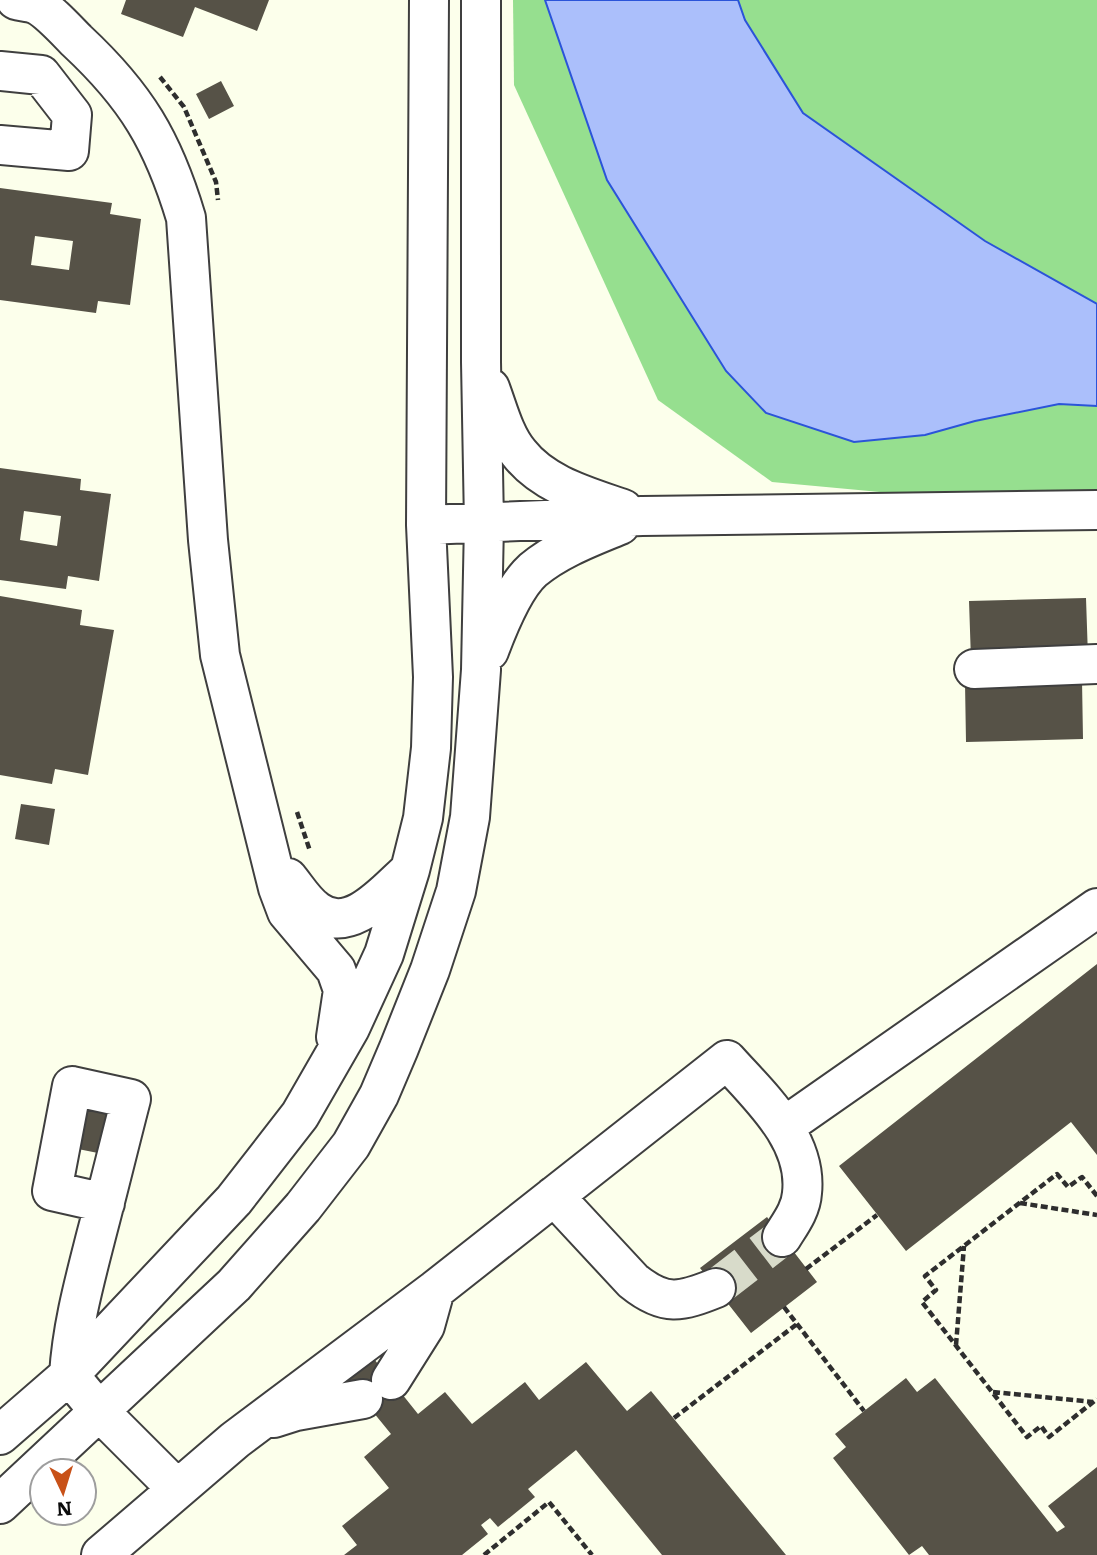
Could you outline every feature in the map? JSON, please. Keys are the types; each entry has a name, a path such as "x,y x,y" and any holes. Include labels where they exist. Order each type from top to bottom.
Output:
{"street":[{"path":"0,1435 69,1375 234,1200 300,1115 333,1059 384,954 410,870 423,818 431,748 433,677 426,525 429,0"},
{"path":"0,1504 234,1285 295,1217 351,1145 379,1095 430,970 456,891 470,817 481,670 484,523 481,0"},
{"path":"32,2 93,56 143,115 173,177 186,218 208,540 220,654 278,888 287,912 336,970 343,990 333,1059"},
{"path":"0,71 41,75 72,115 69,151 0,145"},
{"path":"481,362 502,423 518,452 534,468 574,492 642,516"},
{"path":"426,525 642,516 1097,510"},
{"path":"481,670 509,606 533,571 576,543 642,516"},
{"path":"974,669 1097,664"},
{"path":"272,856 308,904 319,913 340,918 361,912 410,870"},
{"path":"785,1126 1097,908"},
{"path":"102,1555 259,1422 435,1290 727,1060 785,1126 797,1155 803,1193 797,1212 782,1237"},
{"path":"554,1195 633,1282 647,1293 685,1300 716,1288"},
{"path":"105,1203 72,1336 69,1375 98,1410 177,1489"},
{"path":"259,1422 377,1390 425,1326 435,1290"}],"path":[{"path":"1095,1401 1049,1437 1041,1426 1027,1437 922,1302 936,1290 925,1276 1057,1174 1068,1187 1082,1177 1097,1196"},
{"path":"1020,1203 1097,1215"},
{"path":"806,1269 877,1215"},
{"path":"956,1346 964,1246"},
{"path":"784,1307 864,1410"},
{"path":"674,1418 797,1324"},
{"path":"992,1392 1095,1401"},
{"path":"484,1555 549,1503 592,1555"}],"green space":[{"path":"513,0 1097,0 1097,492 880,492 772,482 658,400 514,85"}],"water":[{"path":"545,0 738,0 745,20 803,113 985,241 1097,304 1097,406 1059,404 975,421 925,435 854,442 766,413 726,371 607,180"}],"building":[{"path":"126,0 269,0 257,31 195,7 183,37 121,14"},
{"path":"221,81 234,106 209,119 196,94"},
{"path":"0,188 112,203 110,214 141,219 130,305 98,301 96,313 0,300","holes":["35,236 73,241 69,270 31,265"]},
{"path":"0,468 81,479 80,490 111,494 99,581 68,576 66,589 0,580","holes":["24,511 61,516 57,546 20,540"]},
{"path":"0,596 82,610 80,625 114,630 88,775 55,769 52,784 0,775"},
{"path":"1086,598 1088,657 971,660 969,601"},
{"path":"1082,680 1083,739 966,742 965,683"},
{"path":"21,804 55,809 49,845 15,839"},
{"path":"1097,964 1097,1155 1071,1122 906,1251 839,1166"},
{"path":"77,1100 118,1107 108,1155 68,1147"},
{"path":"767,1217 817,1282 751,1333 700,1268"},
{"path":"374,1359 418,1414 445,1392 472,1424 525,1382 539,1400 586,1362 627,1411 651,1391 786,1555 662,1555 576,1450 528,1489 535,1497 498,1527 490,1518 481,1525 488,1534 462,1555 344,1555 357,1545 342,1526 389,1488 364,1457 391,1434 347,1380"},
{"path":"906,1378 917,1392 935,1378 1057,1532 1065,1527 1048,1506 1097,1467 1097,1555 929,1555 922,1546 909,1555 833,1458 846,1447 835,1434"}],"tunnel":[{"path":"716,1288 782,1237"}]}
